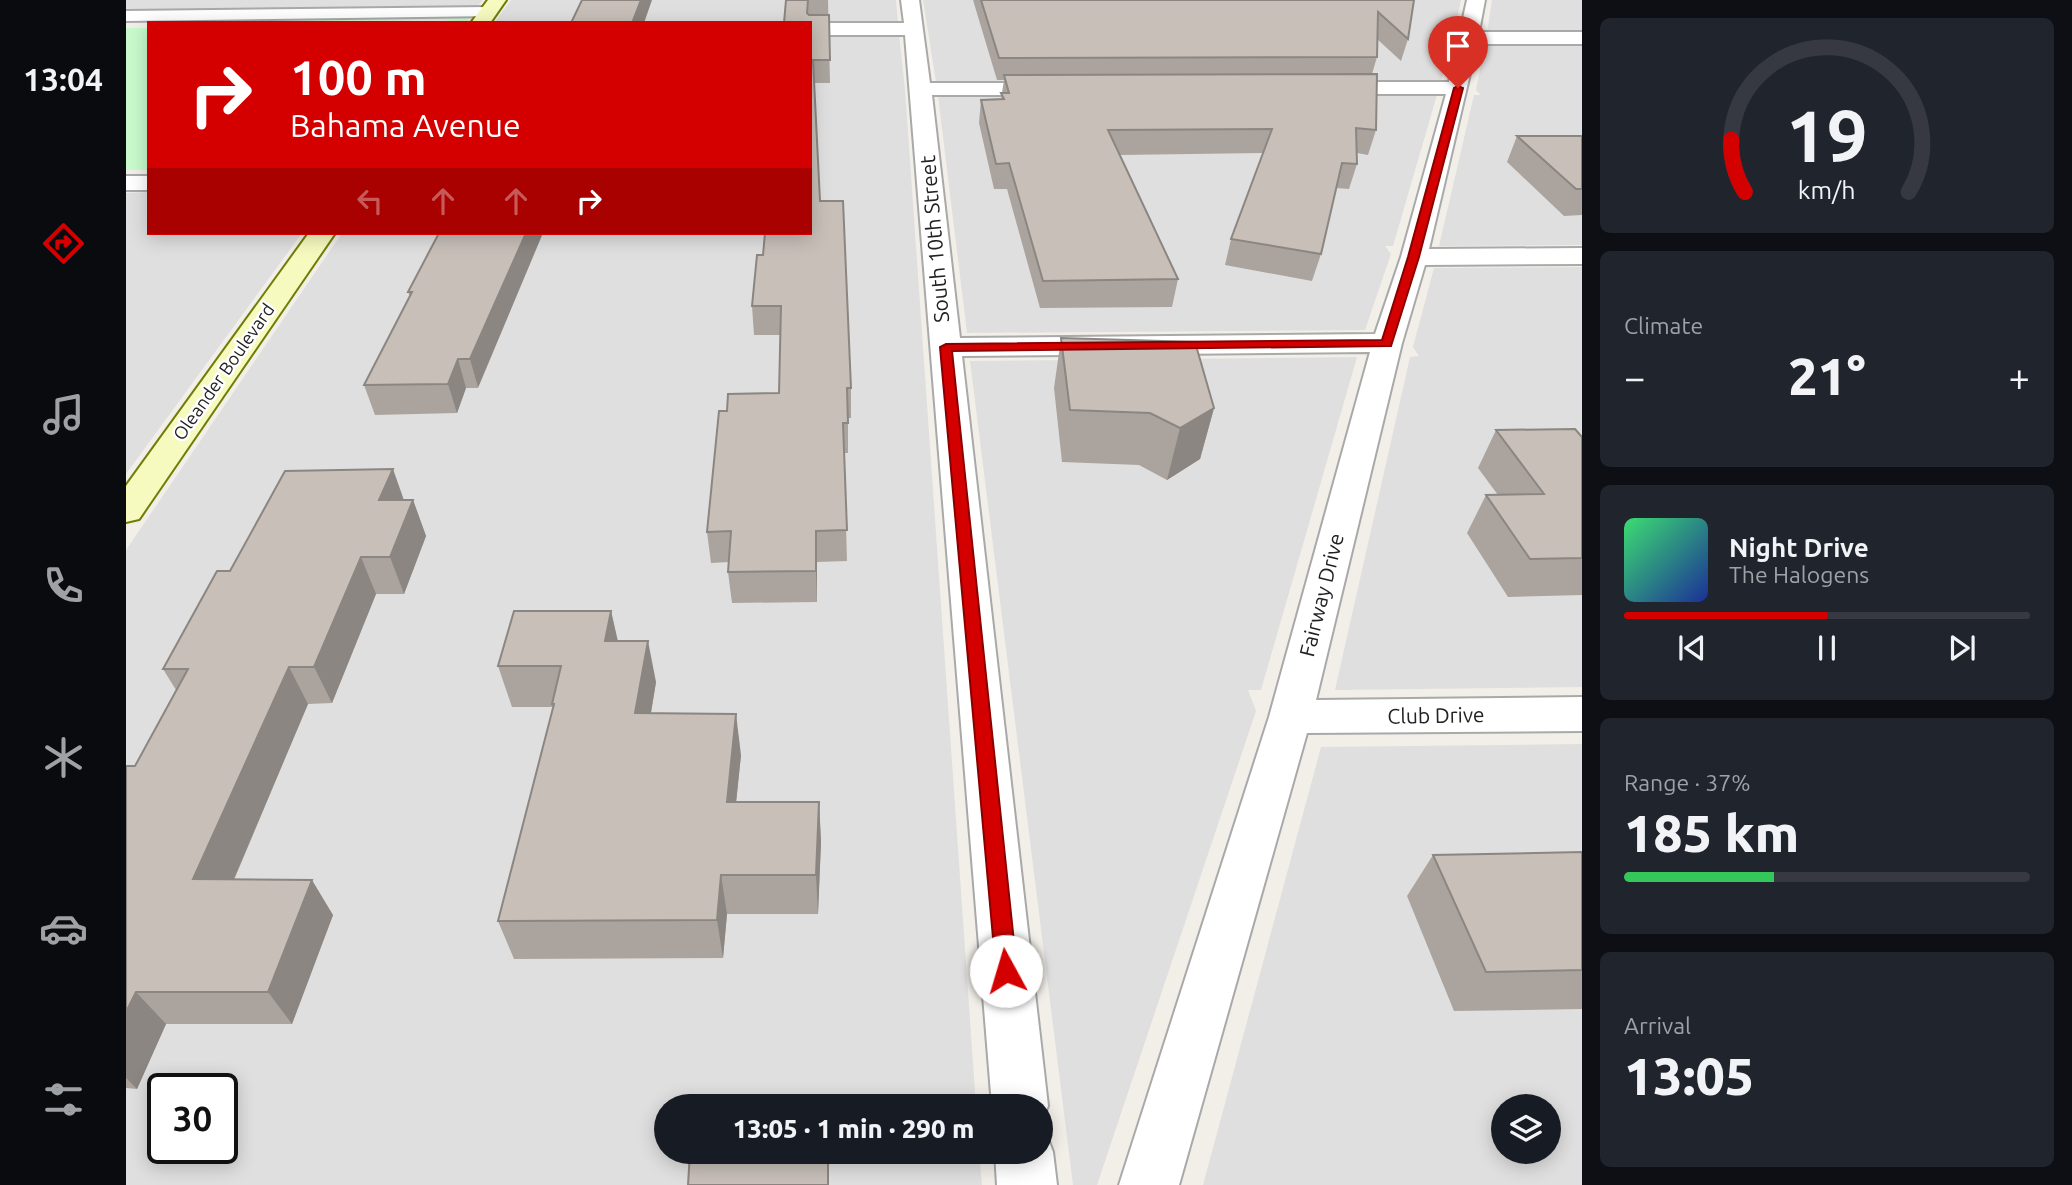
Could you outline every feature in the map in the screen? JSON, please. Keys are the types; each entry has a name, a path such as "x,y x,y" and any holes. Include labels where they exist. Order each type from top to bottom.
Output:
{"main road":[{"name":"Oleander Boulevard","path":"126,510 321,235"}],"street":[{"name":"Fairway Drive","path":"1149,1185 1290,717 1387,343 1458,88 1476,0"},
{"path":"126,16 488,12"},
{"path":"812,29 911,14"},
{"name":"South 10th Street","path":"911,14 921,89 1019,1094"},
{"path":"1470,38 1582,38"},
{"path":"1307,88 1458,88"},
{"path":"921,89 1073,89"},
{"path":"126,183 147,183"},
{"path":"1413,257 1582,256"},
{"path":"946,347 1387,343"},
{"name":"Club Drive","path":"1290,717 1582,714"},
{"path":"1025,1164 1027,1185"}],"shaded area":[{"path":"126,0 483,0 477,7 126,11"},
{"path":"511,0 896,0 898,23 812,21 495,21"},
{"path":"923,0 1461,0 1454,33 1450,33 1453,37 1441,82 936,82"},
{"path":"1492,0 1582,0 1582,32 1487,33"},
{"path":"812,34 899,34 975,1094 654,1094 654,1164 980,1164 982,1185 126,1185 126,550 341,235 812,235"},
{"path":"1485,44 1582,44 1582,245 1439,246 1474,95 1481,95 1476,90"},
{"path":"1437,95 1393,246 1385,246 1391,254 1365,330 967,333 938,96"},
{"path":"147,192 147,235 301,235 126,474 126,193"},
{"path":"1582,267 1582,687 1335,690 1410,357 1419,356 1413,347 1434,268"},
{"path":"1357,357 1261,690 1248,690 1256,711 1097,1185 1073,1185 970,361"},
{"path":"1582,744 1582,1185 1203,1185 1321,747"}],"green space":[{"path":"470,18 468,21 264,21"},
{"path":"126,28 147,28 147,170 126,170"}],"building":[{"path":"582,0 641,0 633,21 572,21"},
{"path":"786,0 808,0 809,15 829,15 830,60 813,60 820,201 843,201 851,388 847,388 848,423 843,423 847,530 816,531 816,571 728,572 731,531 707,532 719,411 727,411 728,394 779,393 781,306 752,306 757,255 763,255 765,235 812,235 812,21 784,21"},
{"path":"981,0 1414,0 1408,39 1378,12 1377,57 999,58"},
{"path":"1377,74 1376,130 1356,128 1357,164 1342,163 1321,254 1231,239 1272,129 1108,130 1178,279 1043,281 1009,163 996,164 981,100 1004,99 1001,93 1009,93 1004,75"},
{"path":"1517,136 1582,136 1582,189 1576,189"},
{"path":"438,235 525,235 470,359 458,359 448,384 364,385 412,292 408,292"},
{"path":"1061,338 1195,342 1214,408 1180,428 1150,413 1070,410"},
{"path":"1575,429 1582,437 1582,558 1530,559 1486,495 1544,494 1496,430"},
{"path":"393,469 379,500 413,500 390,557 361,557 314,667 289,667 193,879 312,880 268,992 136,992 126,1012 126,766 135,766 188,669 163,669 217,571 230,571 285,471"},
{"path":"514,611 611,611 605,641 648,641 635,713 736,714 727,802 819,802 816,875 721,875 717,920 498,921 554,704 561,666 498,666"},
{"path":"1582,852 1582,970 1486,972 1433,855"},
{"path":"689,1164 828,1164 828,1185 688,1185"}],"route":[{"path":"1006,971 946,347 1387,343 1458,88"}]}
